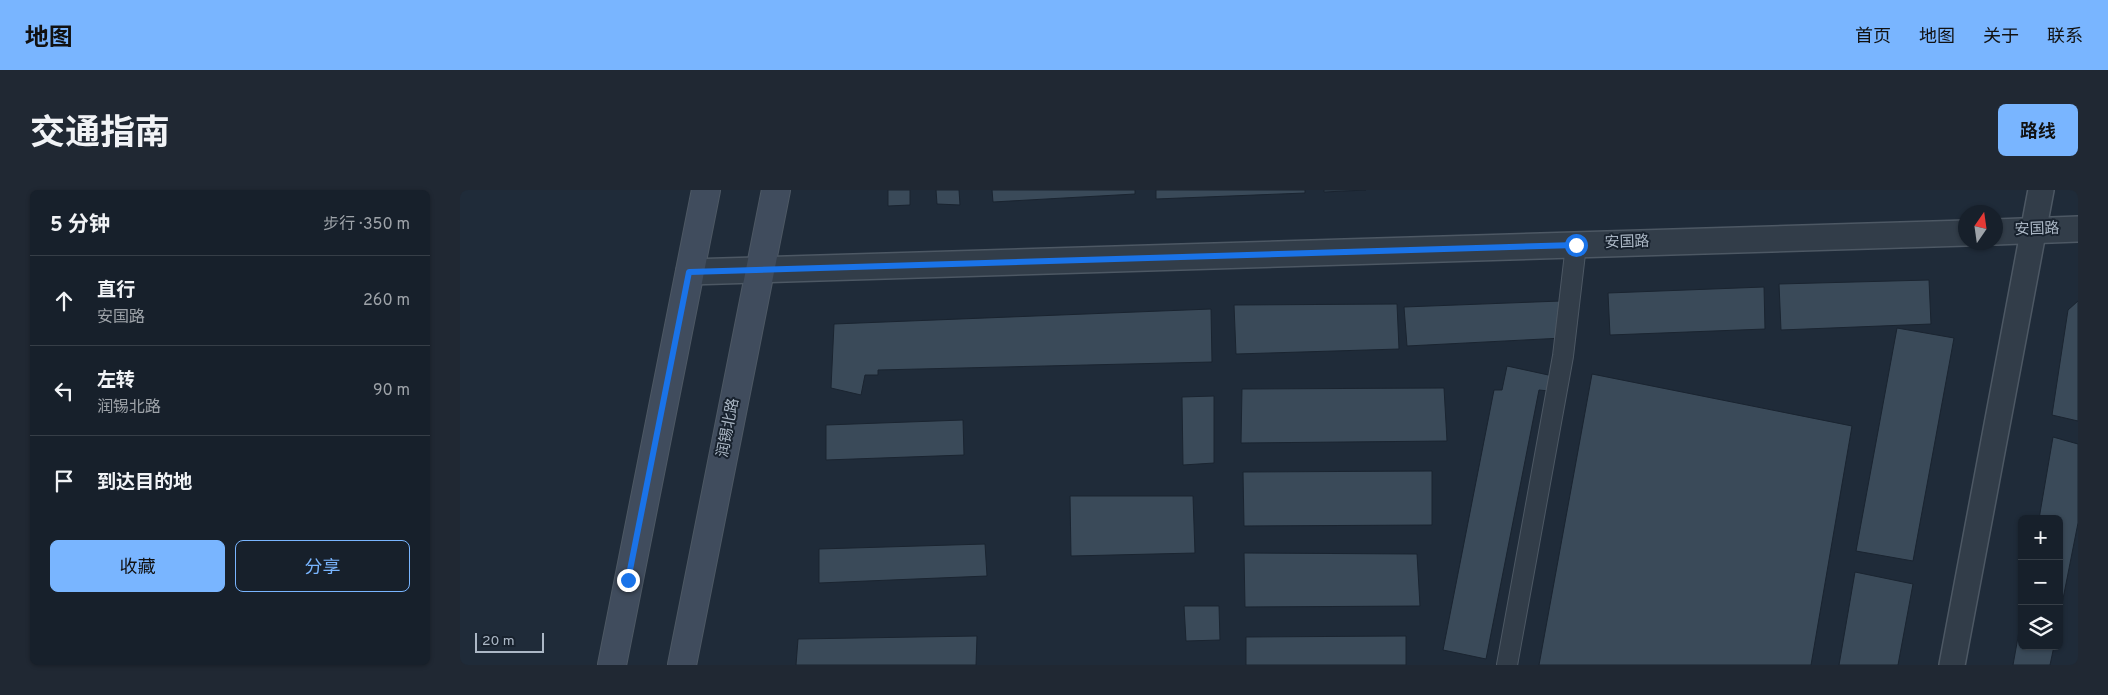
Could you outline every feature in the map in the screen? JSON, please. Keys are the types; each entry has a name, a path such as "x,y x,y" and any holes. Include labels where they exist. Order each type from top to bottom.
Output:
{"main road":[{"path":"612,665 706,190"},
{"name":"润锡北路","path":"682,665 776,190"}],"street":[{"path":"1952,665 2041,190"},
{"name":"安国路","path":"2003,232 2078,229"},
{"name":"安国路","path":"689,272 1958,233"},
{"path":"1507,665 1563,356 1576,245"}],"building":[{"path":"888,190 910,190 910,205 888,206"},
{"path":"936,190 959,190 960,205 937,204"},
{"path":"992,190 1135,190 1135,194 993,202"},
{"path":"1156,190 1305,190 1305,193 1156,199"},
{"path":"1324,190 1366,190 1324,192"},
{"path":"1929,280 1931,324 1781,330 1779,284"},
{"path":"1764,287 1765,329 1610,335 1608,293"},
{"path":"1561,301 1563,338 1407,346 1404,307"},
{"path":"2078,301 2078,421 2052,415 2068,310"},
{"path":"1397,304 1399,349 1236,354 1234,305"},
{"path":"1211,309 1212,362 878,370 878,375 865,375 861,395 831,388 834,324"},
{"path":"1897,328 1954,338 1913,561 1856,551"},
{"path":"1507,366 1553,376 1549,391 1539,390 1486,659 1443,650 1494,390 1502,390"},
{"path":"1592,374 1852,426 1811,665 1539,665"},
{"path":"1444,388 1447,441 1241,443 1242,389"},
{"path":"1214,396 1214,463 1183,465 1182,397"},
{"path":"963,420 964,455 826,460 826,425"},
{"path":"2053,437 2078,444 2078,523 2063,599 2063,515 2040,515"},
{"path":"1432,471 1432,525 1244,526 1243,472"},
{"path":"1070,496 1193,496 1195,553 1071,556"},
{"path":"985,544 987,576 819,583 819,549"},
{"path":"1244,553 1417,554 1420,606 1245,607"},
{"path":"1855,572 1913,584 1898,665 1839,665"},
{"path":"1184,606 1219,606 1220,640 1186,641"},
{"path":"977,636 976,665 796,665 798,639"},
{"path":"1406,636 1406,665 1246,665 1246,637"},
{"path":"2018,637 2018,650 2053,650 2050,665 2013,665"}],"route":[{"path":"628,580 689,272 1576,245"}]}
